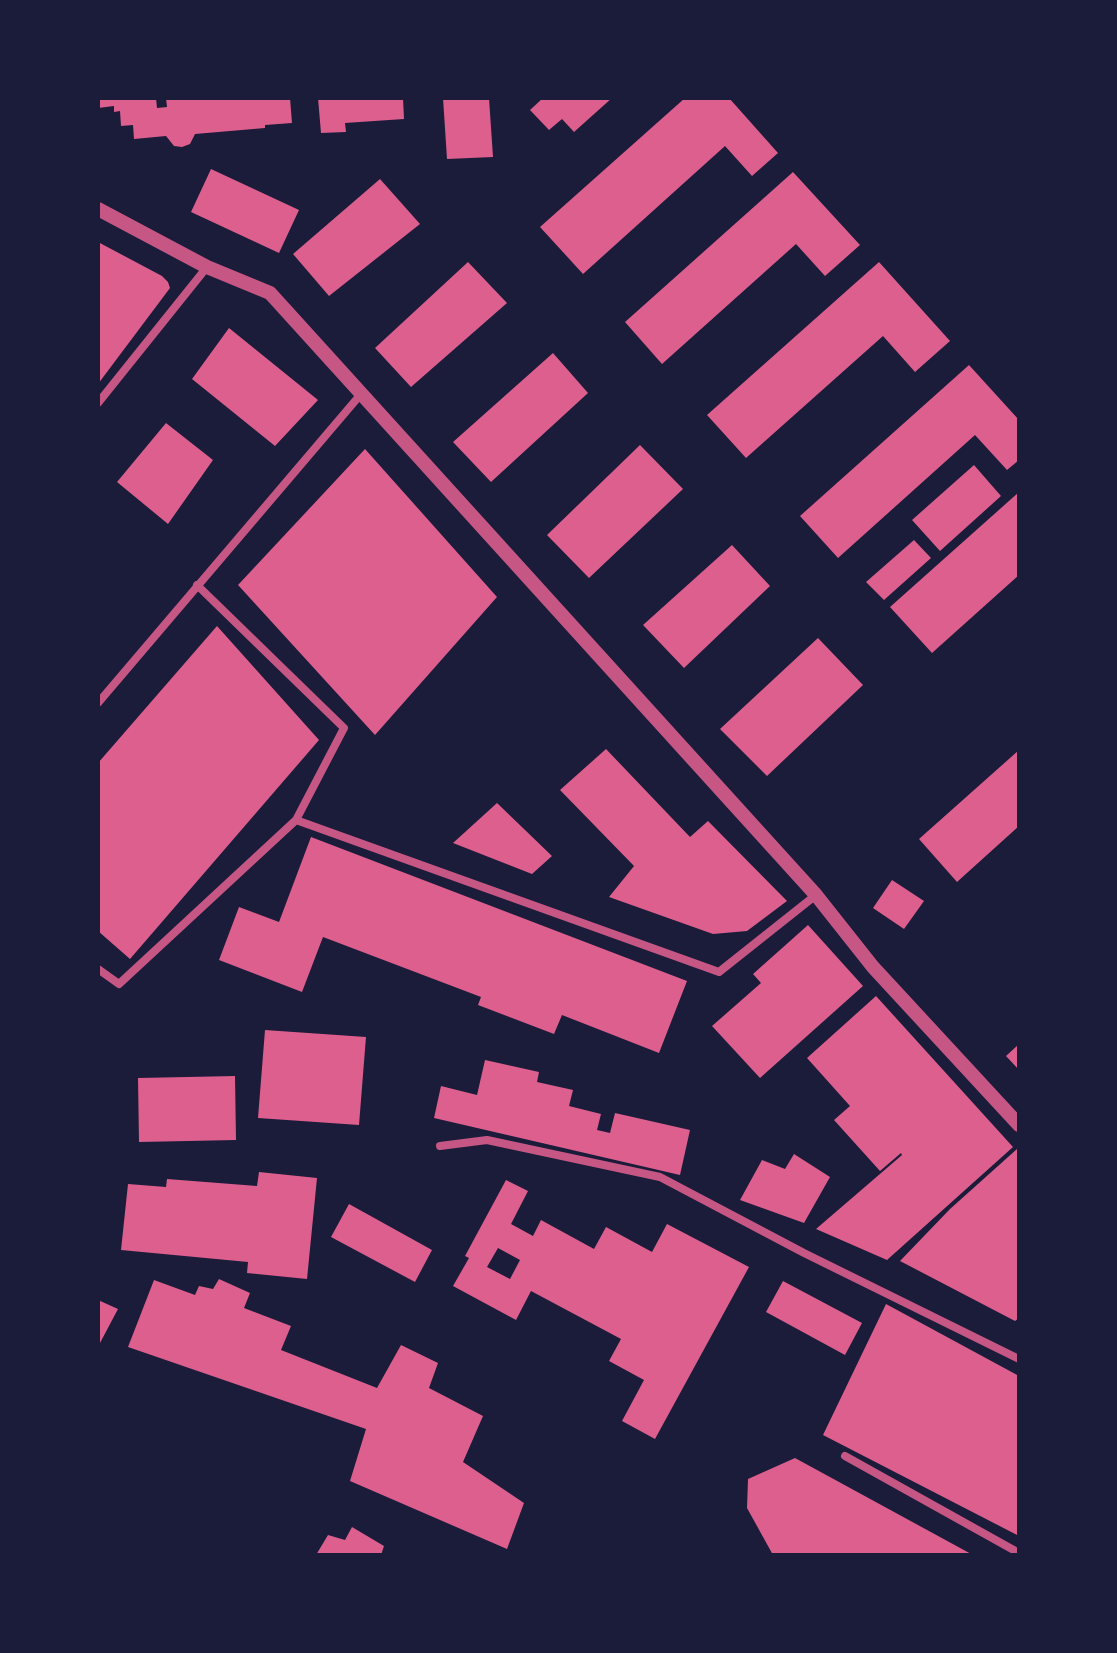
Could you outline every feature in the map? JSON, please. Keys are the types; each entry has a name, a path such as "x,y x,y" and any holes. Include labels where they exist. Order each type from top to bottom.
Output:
{"street":[{"path":"98,209 207,267 270,293 816,895 873,967 1019,1125"},
{"path":"98,403 207,267"},
{"path":"98,703 361,394"},
{"path":"98,969 119,984 296,820 344,728 197,585"},
{"path":"296,820 719,972 816,895"},
{"path":"440,1146 487,1140 660,1177 1019,1359"},
{"path":"845,1456 1019,1553"}],"building":[{"path":"98,98 156,98 157,108 167,107 166,98 290,98 292,123 195,134 190,144 174,146 166,136 134,139 133,125 121,126 120,111 114,112 114,106 98,108"},
{"path":"318,98 403,98 404,119 345,123 346,132 321,133"},
{"path":"443,98 489,98 493,157 447,159"},
{"path":"543,98 612,98 574,132 562,119 549,130 530,110"},
{"path":"685,98 729,98 778,153 752,176 725,146 583,274 540,227"},
{"path":"211,169 299,210 279,253 191,212"},
{"path":"793,172 860,245 825,276 796,244 662,364 625,322"},
{"path":"380,179 420,224 329,296 293,254"},
{"path":"98,242 162,276 170,288 98,384"},
{"path":"468,262 507,303 411,387 375,348"},
{"path":"879,262 950,341 915,372 883,336 746,458 707,415"},
{"path":"229,328 318,400 275,446 192,379"},
{"path":"553,353 588,393 491,482 453,442"},
{"path":"969,365 1019,420 1019,460 1007,470 975,435 838,558 800,516"},
{"path":"166,423 213,460 168,524 117,482"},
{"path":"640,445 683,489 589,578 547,535"},
{"path":"365,449 497,597 375,735 238,585"},
{"path":"974,465 1001,496 940,551 912,520"},
{"path":"1019,492 1019,575 932,653 890,607"},
{"path":"914,540 931,558 884,600 866,582"},
{"path":"732,545 770,586 684,668 643,625"},
{"path":"217,626 319,740 130,959 98,931 98,763"},
{"path":"818,638 863,685 767,776 720,729"},
{"path":"606,749 690,837 708,821 787,901 747,931 713,934 609,897 634,866 560,790"},
{"path":"1019,750 1019,826 957,882 919,839"},
{"path":"497,803 552,856 532,874 453,843"},
{"path":"311,837 687,981 659,1053 562,1015 554,1034 478,1005 481,997 323,937 302,992 219,960 239,907 279,922"},
{"path":"892,880 924,901 904,929 873,908"},
{"path":"808,925 863,986 760,1078 712,1026 761,983 753,974"},
{"path":"876,996 1013,1147 887,1260 816,1229 902,1155 880,1171 834,1120 850,1106 807,1058"},
{"path":"265,1030 366,1037 359,1125 258,1118"},
{"path":"1019,1044 1019,1070 1006,1056"},
{"path":"485,1060 539,1072 537,1082 573,1090 569,1106 601,1114 597,1130 610,1133 615,1113 690,1130 680,1175 434,1118 441,1086 477,1095"},
{"path":"235,1076 236,1140 139,1142 138,1078"},
{"path":"1017,1149 1019,1318 1015,1321 900,1261 950,1209"},
{"path":"794,1154 830,1177 804,1223 740,1200 762,1160 785,1169"},
{"path":"259,1172 317,1178 307,1279 247,1273 248,1262 121,1250 128,1184 166,1187 167,1179 257,1186"},
{"path":"506,1180 528,1191 511,1224 533,1236 541,1220 594,1249 606,1227 652,1252 667,1224 749,1267 655,1439 622,1421 644,1380 609,1361 621,1339 531,1291 516,1320 453,1286 469,1258 465,1256","holes":["498,1248 520,1260 510,1279 487,1267"]},
{"path":"349,1204 432,1250 415,1282 331,1237"},
{"path":"219,1279 250,1293 244,1308 291,1326 281,1350 377,1388 401,1345 438,1363 429,1388 483,1416 463,1462 524,1503 507,1549 350,1481 366,1429 128,1347 154,1280 195,1295 199,1286 213,1289"},
{"path":"783,1281 862,1323 845,1355 766,1312"},
{"path":"98,1300 118,1309 100,1343 98,1342"},
{"path":"886,1304 1019,1376 1019,1536 823,1435"},
{"path":"795,1458 973,1555 773,1555 747,1508 748,1479"},
{"path":"352,1527 384,1546 381,1555 316,1555 328,1535 345,1540"}]}
